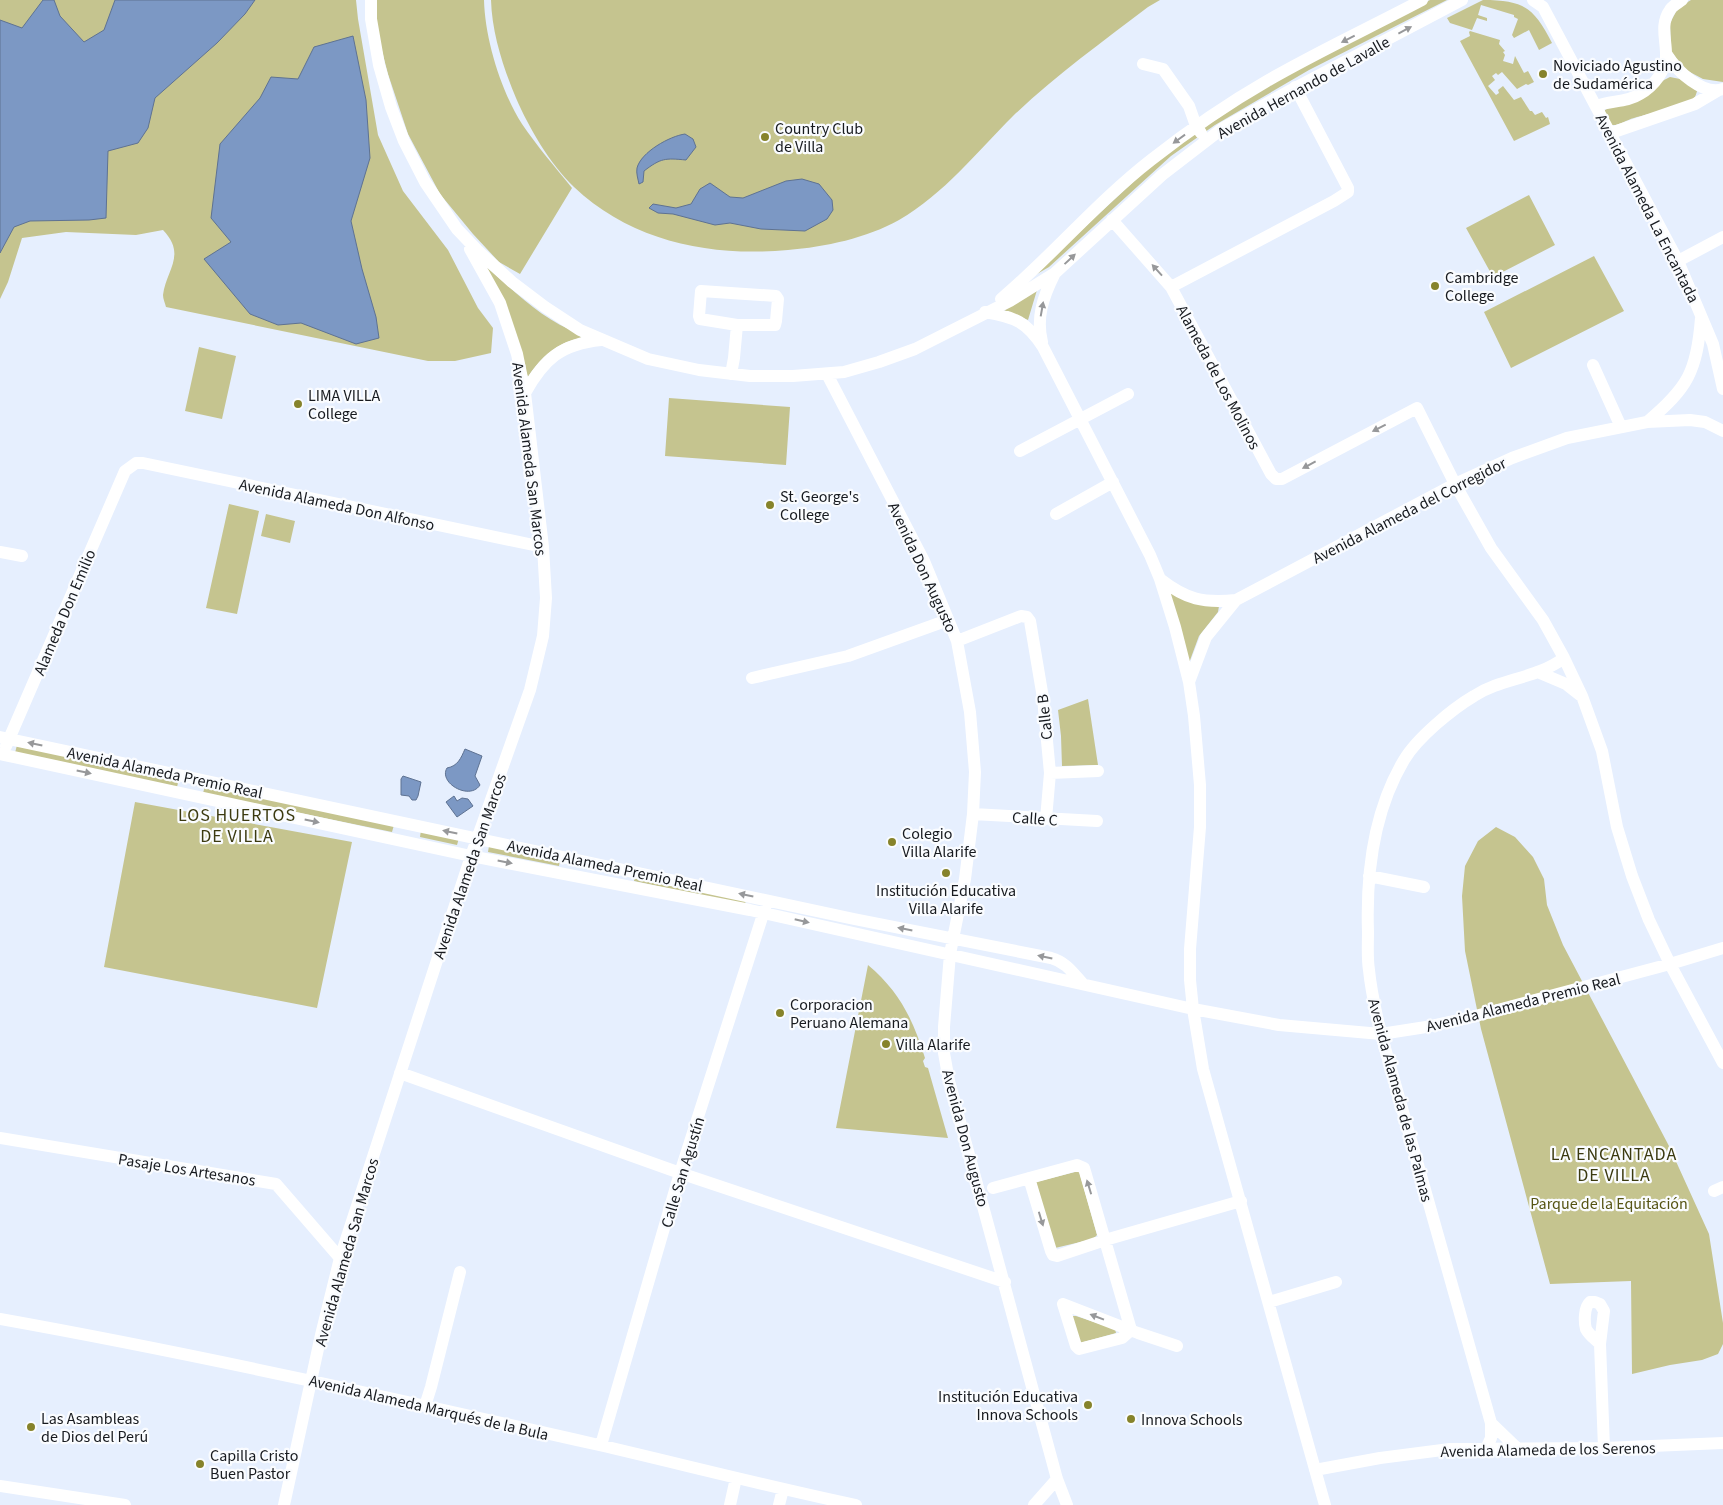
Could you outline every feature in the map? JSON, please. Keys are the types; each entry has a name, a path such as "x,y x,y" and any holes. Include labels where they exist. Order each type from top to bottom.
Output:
{"street":[{"name":"Avenida Hernando de Lavalle","path":"371,0 371,19 379,66 400,132 426,182 457,229 477,250 505,276 538,302 580,330 648,359 699,370 750,376 827,374 844,372 879,362 915,349 1030,289 1055,273 1162,174 1223,128 1295,87 1462,0"},
{"name":"Avenida Hernando de Lavalle","path":"985,312 1019,284 1098,206 1150,160 1196,126 1268,80 1422,0"},
{"path":"1682,0 1670,10 1664,25 1664,45 1667,55 1683,75 1699,85 1720,90"},
{"name":"Avenida Alameda La Encantada","path":"1540,2 1678,261 1713,344 1723,389"},
{"path":"1657,80 1667,55"},
{"path":"1143,64 1163,69 1189,106 1196,126 1207,141"},
{"path":"1596,106 1630,100 1642,94 1657,80 1669,75 1683,75"},
{"path":"1171,287 1340,198 1348,192 1348,188 1295,87"},
{"path":"1611,133 1695,104 1720,90"},
{"name":"Alameda de Los Molinos","path":"1112,220 1171,287 1271,474 1276,479 1282,479 1341,447 1419,413 1455,484"},
{"name":"Avenida Alameda San Marcos","path":"284,1505 340,1258 477,838 530,690 543,636 546,598 526,393 517,354 500,303 487,277 457,229"},
{"path":"1678,261 1723,237"},
{"path":"1044,347 1039,330 1041,310 1045,292 1055,273"},
{"path":"701,291 773,294 776,296 778,299 775,325 737,325 700,319 698,316 701,291"},
{"path":"985,312 1002,315 1021,322 1035,334 1044,347 1150,555 1160,579 1175,627 1190,682 1200,784 1200,827 1190,949 1190,980 1203,1068 1325,1505"},
{"path":"1647,422 1677,394 1689,377 1699,347 1702,315"},
{"path":"731,374 737,325"},
{"path":"526,393 542,367 554,357 578,344 603,340"},
{"path":"1593,365 1621,427"},
{"name":"Avenida Don Augusto","path":"827,374 924,561 957,641 970,712 975,772 973,814 965,879 950,954 944,1027 944,1052 949,1081 1057,1479 1067,1505"},
{"path":"1020,451 1128,394"},
{"name":"Avenida Alameda del Corregidor","path":"1160,579 1176,591 1192,599 1214,602 1236,600 1455,484 1512,458 1567,438 1647,422 1690,420 1705,422 1723,431"},
{"name":"Avenida Alameda Don Alfonso","path":"131,465 143,463 542,547"},
{"name":"Alameda Don Emilio","path":"1,756 5,738 125,471 131,465"},
{"path":"1056,514 1113,482"},
{"path":"1455,484 1491,548 1543,620 1582,696 1602,751 1617,827 1632,876 1649,920 1670,964 1723,1063"},
{"path":"0,552 22,556"},
{"name":"Avenida Alameda del Corregidor","path":"1190,682 1206,637 1236,600"},
{"name":"Calle B","path":"957,641 1021,616 1027,617 1030,621 1043,698 1050,773 1046,819"},
{"path":"752,678 848,656 948,620"},
{"name":"Avenida Alameda de las Palmas","path":"1486,1448 1491,1438 1491,1423 1381,1034 1368,969 1367,902 1369,876 1375,834 1389,791 1404,758 1432,728 1473,696 1485,690 1540,673 1564,658"},
{"path":"1540,673 1566,684 1582,696"},
{"name":"Avenida Alameda Premio Real","path":"5,738 575,860 1060,960 1083,984"},
{"name":"Avenida Alameda Premio Real","path":"1,756 471,856 764,913 1193,1009 1279,1025 1381,1034 1426,1027 1468,1018 1723,948"},
{"path":"1050,773 1098,771"},
{"name":"Calle C","path":"973,814 1097,821"},
{"path":"572,875 575,860"},
{"path":"619,885 622,869"},
{"path":"1369,876 1424,887"},
{"name":"Calle San Agustín","path":"601,1446 680,1173 768,900"},
{"path":"840,930 842,916"},
{"path":"400,1073 680,1173 1005,1282"},
{"name":"Pasaje Los Artesanos","path":"0,1138 276,1184 340,1258"},
{"path":"993,1188 1077,1165 1084,1168 1131,1330"},
{"path":"1029,1178 1051,1251 1053,1255 1057,1256 1241,1201"},
{"path":"425,1406 460,1272"},
{"path":"1269,1302 1336,1282"},
{"path":"1131,1330 1122,1338 1078,1349 1063,1304 1178,1346"},
{"name":"Avenida Alameda Marqués de la Bula","path":"0,1320 104,1338 311,1380 601,1446 783,1490 856,1505"},
{"path":"1600,1344 1604,1448"},
{"path":"1491,1423 1517,1448"},
{"name":"Avenida Alameda de los Serenos","path":"1315,1470 1450,1448 1604,1448 1723,1443"},
{"path":"730,1505 736,1478"},
{"path":"1034,1505 1057,1479"},
{"path":"0,1486 120,1505"},
{"path":"779,1505 783,1490"}],"green space":[{"path":"0,0 356,0 378,135 403,191 448,250 478,308 493,328 491,353 455,361 428,361 166,307 163,295 173,262 174,247 163,230 136,235 66,232 22,238 8,282 0,299"},
{"path":"375,0 484,0 487,31 491,48 501,81 514,111 546,156 572,188 520,274 499,262 440,194 408,134 388,74 375,24"},
{"name":"Country Club de Villa","path":"491,0 1160,0 1113,33 1045,87 1013,116 945,185 915,210 887,226 860,237 802,249 759,252 702,248 674,242 647,233 621,221 597,206 574,187 557,168 541,145 516,98 499,50"},
{"path":"1430,0 1447,0 1309,70 1215,125 1171,156 1049,267 1030,278 1158,159 1262,88"},
{"path":"1483,0 1509,2 1526,8 1546,31 1552,43 1539,50 1529,30 1514,38 1512,35 1518,19 1514,15 1481,5 1478,15 1487,18 1487,21 1477,18 1472,30 1450,23 1447,18"},
{"path":"1691,0 1723,0 1723,82 1703,79 1684,69 1671,51 1670,23 1678,8"},
{"path":"1470,31 1500,40 1499,44 1505,51 1503,52 1505,55 1503,61 1513,64 1515,56 1524,73 1528,71 1534,82 1517,89 1502,72 1492,76 1495,80 1488,86 1496,95 1503,86 1514,100 1521,97 1530,111 1535,115 1542,112 1546,118 1548,117 1550,124 1514,141 1460,41 1470,36"},
{"path":"1670,77 1685,80 1697,91 1691,101 1617,125 1611,125 1605,110"},
{"path":"1529,195 1555,245 1493,277 1466,228"},
{"path":"1594,256 1624,311 1511,368 1484,312"},
{"path":"485,266 541,313 566,328 579,333 581,338 565,343 550,352 538,363 528,377"},
{"path":"1037,290 1028,320 999,308"},
{"path":"199,347 236,356 222,419 185,411"},
{"path":"669,398 790,407 786,465 665,456"},
{"path":"229,504 259,511 237,614 206,608"},
{"path":"266,514 295,521 290,543 261,536"},
{"path":"1169,593 1219,606 1218,612 1199,636 1189,663"},
{"path":"1088,699 1098,765 1062,766 1058,710"},
{"path":"17,745 179,779 177,787 15,753"},
{"path":"205,786 394,825 392,832 203,793"},
{"path":"135,802 352,842 317,1008 104,967"},
{"name":"Parque de la Equitación","path":"1496,827 1515,837 1533,857 1544,879 1547,905 1563,945 1669,1146 1709,1234 1723,1323 1723,1344 1718,1354 1702,1360 1632,1374 1631,1281 1550,1284 1481,1029 1465,951 1462,896 1465,866 1478,841"},
{"path":"421,830 459,838 457,845 420,837"},
{"path":"489,846 560,860 559,866 488,852"},
{"path":"635,874 746,898 745,905 634,881"},
{"name":"Villa Alarife","path":"868,965 888,985 910,1018 925,1058 923,1061 925,1067 928,1068 948,1138 836,1128"},
{"path":"1079,1171 1097,1235 1093,1239 1055,1248 1036,1182"},
{"path":"1072,1316 1115,1329 1116,1333 1080,1343"}],"water":[{"path":"43,0 54,0 60,16 84,42 104,30 115,0 255,0 245,14 217,43 155,98 148,128 138,143 108,151 106,218 30,221 14,227 0,253 0,20 22,28"},
{"path":"353,36 366,100 370,158 351,221 376,317 379,338 356,344 301,323 278,325 250,314 204,259 231,242 211,218 220,144 260,98 271,77 298,79 314,47"},
{"path":"685,134 693,139 696,147 686,160 668,159 659,161 644,171 643,182 639,184 637,168 644,156 664,141"},
{"path":"802,179 819,184 832,200 833,210 827,219 805,231 761,229 730,223 715,225 673,214 658,213 649,208 653,204 676,208 691,204 700,189 710,183 730,197 743,198 786,181"},
{"path":"465,749 482,756 475,776 480,785 469,791 456,788 447,779 445,774 447,768 459,761"},
{"path":"403,776 421,782 416,800 412,800 409,796 401,795 401,779"},
{"path":"454,796 457,801 462,798 468,799 473,806 457,817 446,802"}],"place":[{"name":"Noviciado Agustino de Sudamérica","path":"1543,74"},
{"name":"Country Club de Villa","path":"765,137"},
{"name":"Cambridge College","path":"1435,286"},
{"name":"LIMA VILLA College","path":"298,404"},
{"name":"St. George's College","path":"770,505"},
{"name":"Colegio Villa Alarife","path":"892,842"},
{"name":"Institución Educativa Villa Alarife","path":"946,873"},
{"name":"Corporacion Peruano Alemana","path":"780,1013"},
{"name":"Villa Alarife","path":"886,1044"},
{"name":"Institución Educativa Innova Schools","path":"1088,1405"},
{"name":"Innova Schools","path":"1131,1419"},
{"name":"Las Asambleas de Dios del Perú","path":"31,1427"},
{"name":"Capilla Cristo Buen Pastor","path":"200,1464"}],"district":[{"name":"LOS HUERTOS DE VILLA","path":"237,825"},
{"name":"LA ENCANTADA DE VILLA","path":"1614,1164"}]}
